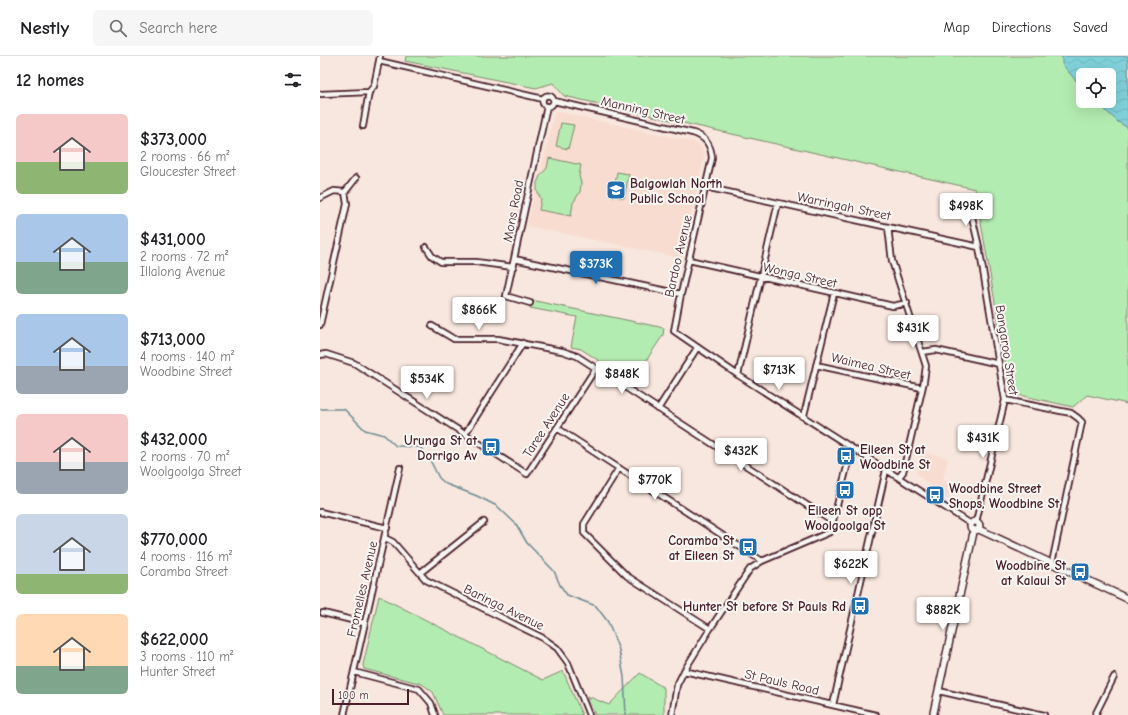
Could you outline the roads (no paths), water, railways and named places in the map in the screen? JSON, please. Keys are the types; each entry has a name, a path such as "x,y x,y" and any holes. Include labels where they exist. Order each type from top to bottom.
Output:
{"street":[{"path":"363,126 369,92 374,86 380,58 543,99"},
{"path":"320,94 369,92"},
{"path":"546,95 550,95 554,102 552,105 547,106 544,104 543,99 546,95"},
{"name":"Manning Street","path":"554,102 700,136 705,139 711,148 712,158"},
{"name":"Mons Road","path":"530,304 506,296 522,216 547,106"},
{"name":"Bardoo Avenue","path":"697,348 674,331 712,158"},
{"path":"320,325 347,204 345,192 356,178"},
{"name":"Warringah Street","path":"706,187 979,247"},
{"path":"320,198 334,190 345,192"},
{"path":"738,375 778,203"},
{"name":"Bangaroo Street","path":"969,204 979,247 1005,400 974,523"},
{"path":"888,227 892,261 926,366 903,472 899,477"},
{"path":"426,247 432,256 441,262 476,262 513,267"},
{"path":"514,259 681,294"},
{"name":"Wonga Street","path":"689,260 834,294 893,306 906,303"},
{"path":"804,415 834,294"},
{"path":"432,326 454,339 498,339 562,351 577,356 833,522"},
{"path":"320,355 326,354 354,363 465,434 523,343"},
{"path":"658,409 697,348 804,415 886,470 974,523 979,524 976,530 933,715"},
{"path":"922,352 936,350 999,364"},
{"name":"Waimea Street","path":"816,365 922,388"},
{"name":"Taree Avenue","path":"465,434 526,474 596,368"},
{"path":"1005,400 1071,413 1082,422 1052,563"},
{"path":"557,428 762,561"},
{"path":"672,715 677,685 684,671 750,569 762,561 827,534 832,529 852,448"},
{"name":"Fromelles Avenue","path":"344,715 400,468"},
{"path":"619,468 584,524 583,529 587,537 627,576 710,630"},
{"path":"833,705 886,470"},
{"path":"320,512 387,528"},
{"path":"420,573 484,522"},
{"path":"976,530 1128,596"},
{"name":"Baringa Avenue","path":"385,538 393,542 426,580 543,638 557,648 568,663 589,715"},
{"path":"324,613 364,623"},
{"name":"St Pauls Road","path":"684,671 876,715"},
{"path":"354,672 419,689 431,703 435,715"},
{"path":"1095,715 1114,677"},
{"path":"939,692 1044,715"}],"water":[{"path":"1062,56 1128,56 1128,128 1118,122 1103,108 1116,108 1116,68 1076,68 1076,81 1062,64"}],"waterway":[{"path":"320,409 344,409 365,430 384,435 396,446 420,447 429,458 439,478 446,484 477,496 497,506 516,524 527,543 554,571 560,585 567,595 596,606 608,622 619,650 624,677 626,715"}],"place":[{"name":"Balgowlah North Public School","path":"616,190"},
{"name":"Urunga St at Dorrigo Av","path":"491,447"},
{"name":"Eileen St at Woodbine St","path":"846,456"},
{"name":"Eileen St opp Woolgoolga St","path":"845,490"},
{"name":"Woodbine Street Shops, Woodbine St","path":"935,495"},
{"name":"Coramba St at Eileen St","path":"748,547"},
{"name":"Woodbine St at Kalaui St","path":"1080,572"},
{"name":"Hunter St before St Pauls Rd","path":"860,606"}]}
